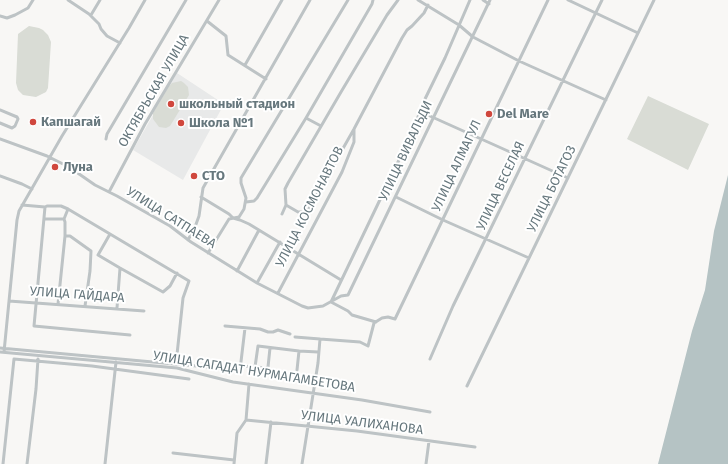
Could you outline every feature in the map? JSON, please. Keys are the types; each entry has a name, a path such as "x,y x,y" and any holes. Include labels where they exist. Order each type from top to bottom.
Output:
{"street":[{"path":"0,16 7,18 15,15 28,8 33,0"},
{"path":"68,0 91,15 107,36 120,43"},
{"path":"91,15 100,0"},
{"path":"145,0 22,205 17,220 9,301 2,350 176,366 240,370 245,328"},
{"path":"106,139 107,134 186,0"},
{"name":"ОКТЯБРЬСКАЯ УЛИЦА","path":"109,192 145,124 218,0"},
{"path":"245,65 282,0"},
{"path":"188,240 196,227 203,188 310,0"},
{"path":"208,253 229,219 239,217 241,215 246,202 241,178 348,0"},
{"path":"246,202 254,201 258,198 306,118 373,0"},
{"path":"282,214 286,205 285,189 387,15 398,0"},
{"path":"418,0 459,25 473,36 519,61 606,100"},
{"path":"295,337 360,342 368,346 376,322 352,315 348,311 331,302 421,112 425,99 445,58 470,0"},
{"path":"483,0 490,2"},
{"name":"УЛИЦА АЛМАГУЛ","path":"376,322 382,318 388,317 395,319 548,0"},
{"path":"568,0 638,33"},
{"name":"УЛИЦА ВЕСЕЛАЯ","path":"430,359 524,159 602,0"},
{"name":"УЛИЦА БОТАГОЗ","path":"467,386 654,0"},
{"name":"УЛИЦА ВИВАЛЬДИ","path":"331,302 341,296 348,295 490,2"},
{"name":"УЛИЦА КОСМОНАВТОВ","path":"286,205 298,212 307,212 354,129 402,38 407,30 424,13 428,5"},
{"path":"207,21 226,36 228,55 266,78"},
{"path":"0,110 17,117 18,120 12,128 0,123"},
{"path":"421,112 432,119 568,178"},
{"path":"306,118 322,126"},
{"name":"УЛИЦА КОСМОНАВТОВ","path":"278,293 342,172 354,142 354,129"},
{"name":"УЛИЦА САТПАЕВА","path":"0,139 69,167 95,185 170,226 188,240 237,271 308,308 323,306 331,302"},
{"path":"0,176 33,188"},
{"path":"202,197 233,218 240,220 280,242 341,280"},
{"path":"396,197 443,220 529,258"},
{"path":"22,205 45,207 61,206 68,209 189,281 183,298 176,366"},
{"path":"45,207 35,302 34,326 130,335"},
{"path":"58,304 65,236 64,219 68,209"},
{"path":"44,219 64,219"},
{"path":"237,271 259,230"},
{"path":"110,234 98,255 163,292 170,286 177,274"},
{"path":"65,236 70,236 91,251 85,306"},
{"path":"257,282 280,242"},
{"path":"116,308 120,268"},
{"name":"УЛИЦА ГАЙДАРА","path":"9,301 144,311"},
{"path":"225,326 260,329 268,332 278,330 290,334"},
{"path":"302,464 318,363 320,339"},
{"path":"255,367 257,347 318,352"},
{"path":"240,366 267,368 270,348"},
{"name":"УЛИЦА САГАДАТ НУРМАГАМБЕТОВА","path":"2,350 39,356 176,366 222,379 430,412"},
{"path":"297,370 299,351"},
{"path":"27,464 39,356"},
{"path":"2,464 14,359 115,369 189,379"},
{"path":"105,464 116,362"},
{"path":"173,453 234,462 237,433 246,420 250,384"},
{"name":"УЛИЦА УАЛИХАНОВА","path":"246,420 429,440 475,447"},
{"path":"266,464 271,422"},
{"path":"426,464 429,440"}],"shaded area":[{"path":"29,26 43,30 48,35 51,42 48,88 46,92 36,97 23,95 18,90 16,83 18,34"},
{"name":"Школа №1","path":"177,73 224,104 183,180 133,150"},
{"name":"школьный стадион","path":"181,81 188,87 189,95 170,126 166,128 159,127 153,119 153,113 169,86 172,83"},
{"path":"648,96 709,124 688,170 627,139"},
{"path":"728,175 728,464 658,464 692,331 705,290 714,231"}],"place":[{"name":"школьный стадион","path":"171,104"},
{"name":"Del Mare","path":"489,114"},
{"name":"Капшагай","path":"33,122"},
{"name":"Школа №1","path":"181,123"},
{"name":"Луна","path":"55,167"},
{"name":"СТО","path":"194,176"}]}
